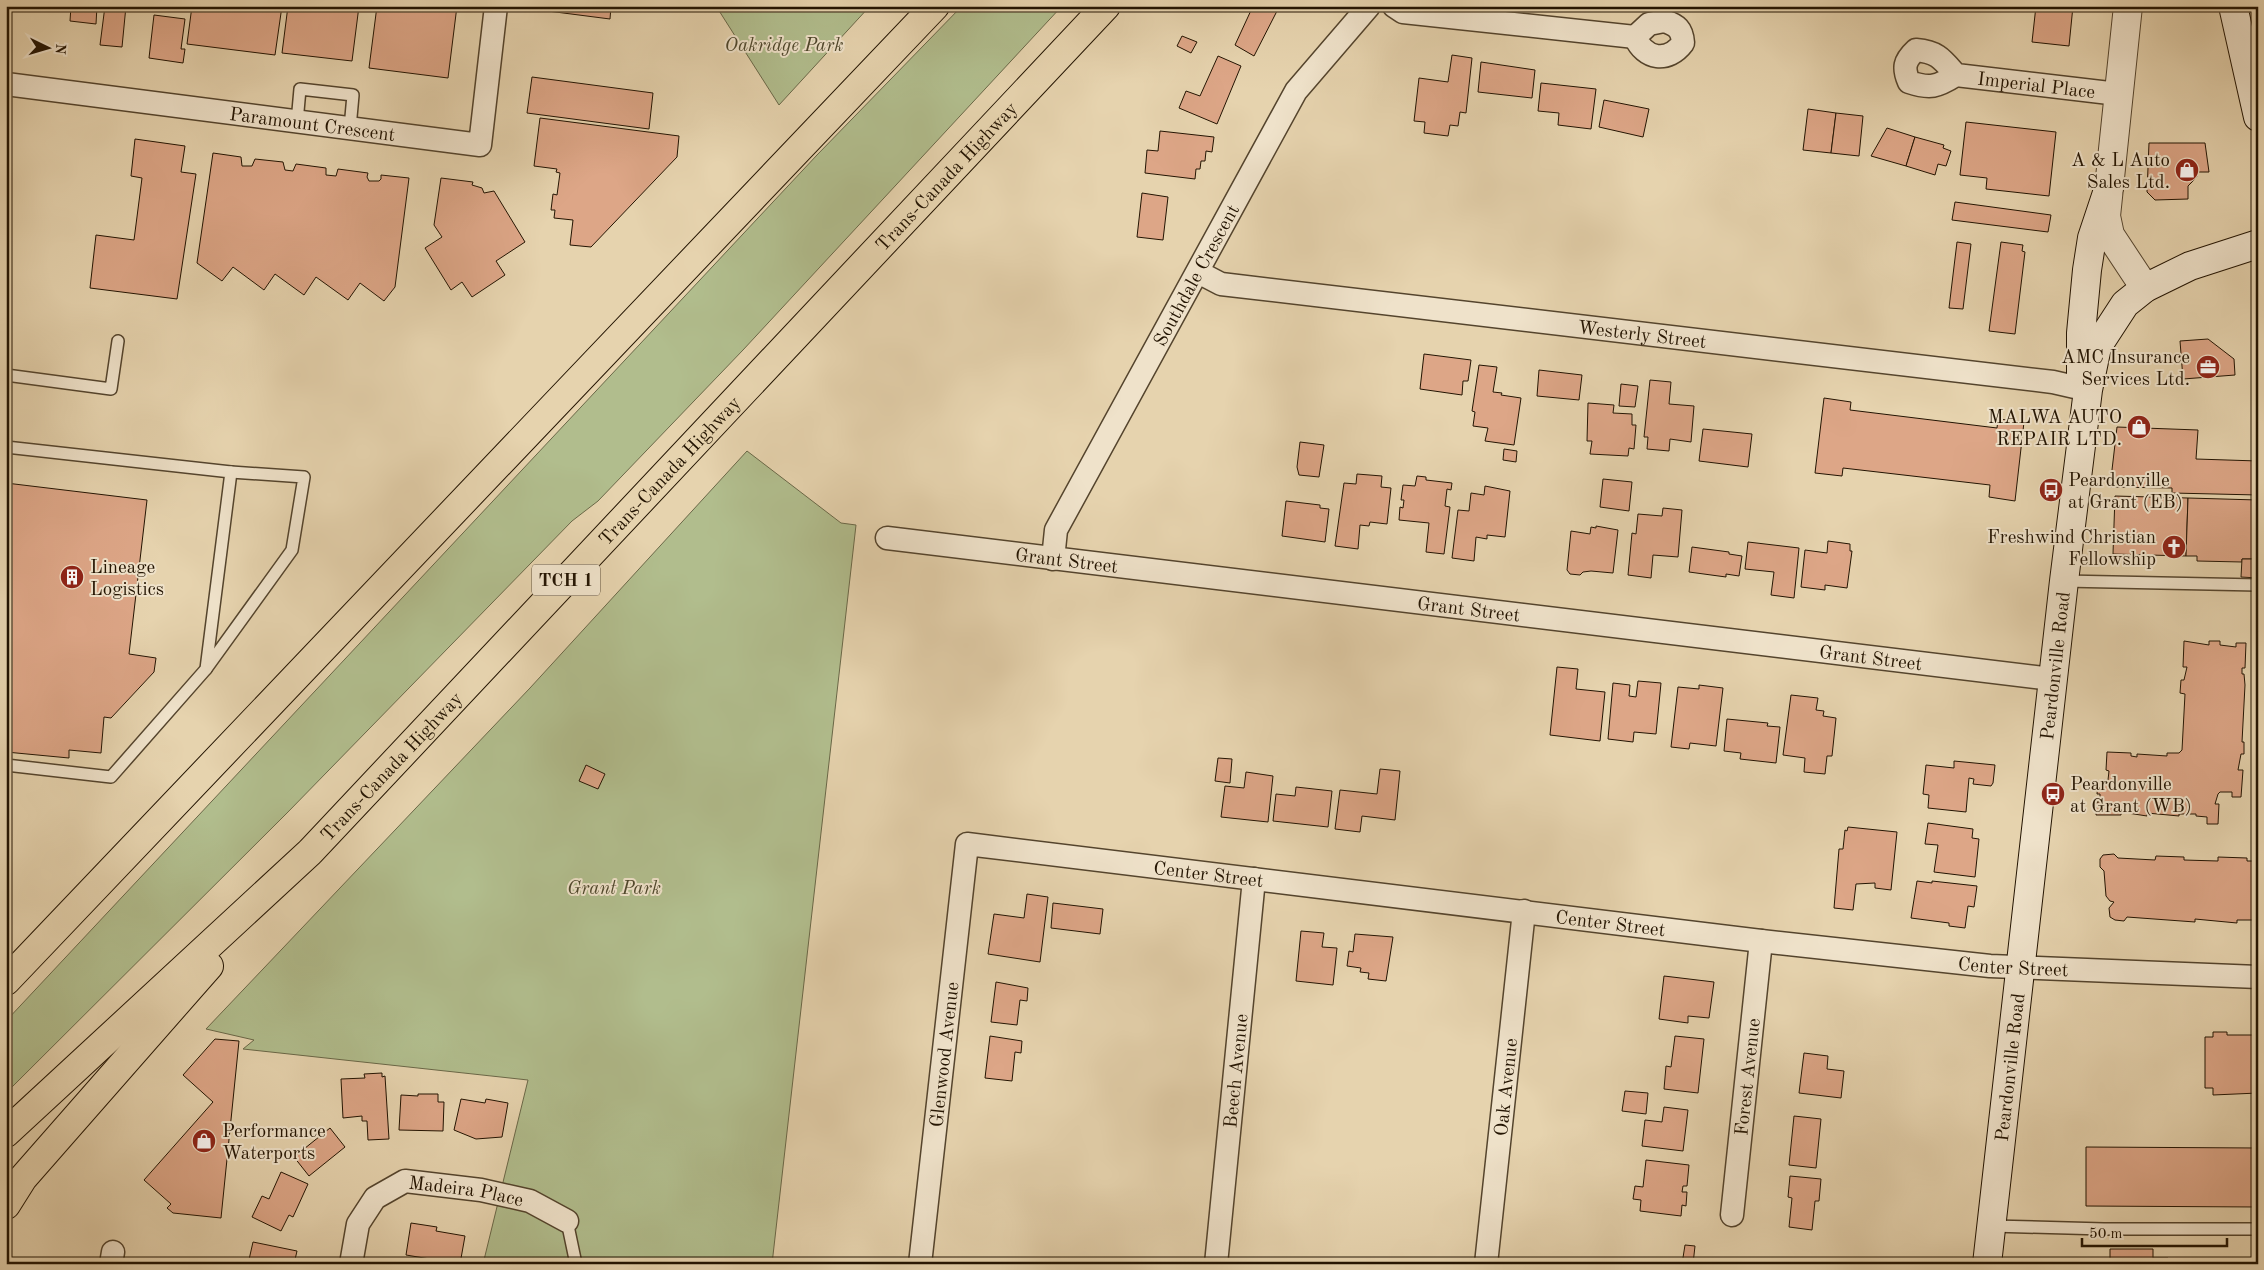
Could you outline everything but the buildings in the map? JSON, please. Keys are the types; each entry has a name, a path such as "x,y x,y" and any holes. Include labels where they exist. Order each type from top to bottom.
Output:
{"highway":[{"path":"6,981 935,6"},
{"name":"Trans-Canada Highway","path":"6,1134 310,852 1106,6"},
{"path":"6,1204 23,1178 310,852"}],"main road":[{"path":"2128,6 2106,216 2110,235 2145,288"},
{"path":"2233,6 2258,117"},
{"path":"2088,390 2080,372 2087,270 2092,238 2109,187"},
{"name":"Peardonville Road","path":"1987,1264 2052,678 2088,390 2097,347 2125,304 2145,288 2190,266 2258,244"}],"street":[{"name":"Paramount Crescent","path":"6,84 480,145 496,6"},
{"name":"Southdale Crescent","path":"1053,559 1056,530 1296,91 1369,6"},
{"path":"1394,6 1403,12 1635,37"},
{"name":"Imperial Place","path":"1956,76 2118,94"},
{"name":"Westerly Street","path":"1198,272 1220,284 2054,382 2088,390"},
{"name":"Grant Street","path":"887,538 2052,678"},
{"name":"Center Street","path":"967,844 1761,940 2021,968 2258,977"},
{"name":"Glenwood Avenue","path":"920,1264 967,844"},
{"name":"Beech Avenue","path":"1216,1264 1254,879"},
{"name":"Oak Avenue","path":"1486,1264 1524,911"},
{"name":"Forest Avenue","path":"1732,1215 1761,940"},
{"name":"Madeira Place","path":"351,1264 358,1224 375,1198 405,1180 481,1190 530,1201 567,1221"}],"lane":[{"path":"297,122 300,90 353,95 350,128"},
{"path":"6,374 111,389 118,341"},
{"path":"6,447 231,472 304,477 292,550 206,669 112,777 6,765"},
{"path":"206,669 231,472"},
{"path":"2064,581 2258,585"},
{"path":"567,1221 576,1264"},
{"path":"1992,1226 2104,1229 2258,1229"}],"green space":[{"name":"Oakridge Park","path":"716,6 870,6 779,105"},
{"path":"962,6 1062,6 743,350 598,501 572,521 287,813 6,1093 6,1021 817,155"},
{"name":"Grant Park","path":"747,451 841,523 856,525 772,1264 483,1264 528,1080 243,1049 254,1040 206,1029 530,688"}],"place":[{"name":"A & L Auto Sales Ltd.","path":"2187,170"},
{"name":"AMC Insurance Services Ltd.","path":"2208,367"},
{"name":"MALWA AUTO REPAIR LTD.","path":"2139,427"},
{"name":"Peardonville at Grant (EB)","path":"2051,490"},
{"name":"Freshwind Christian Fellowship","path":"2174,547"},
{"name":"Lineage Logistics","path":"72,577"},
{"name":"Peardonville at Grant (WB)","path":"2053,794"},
{"name":"Performance Waterports","path":"204,1141"}]}
